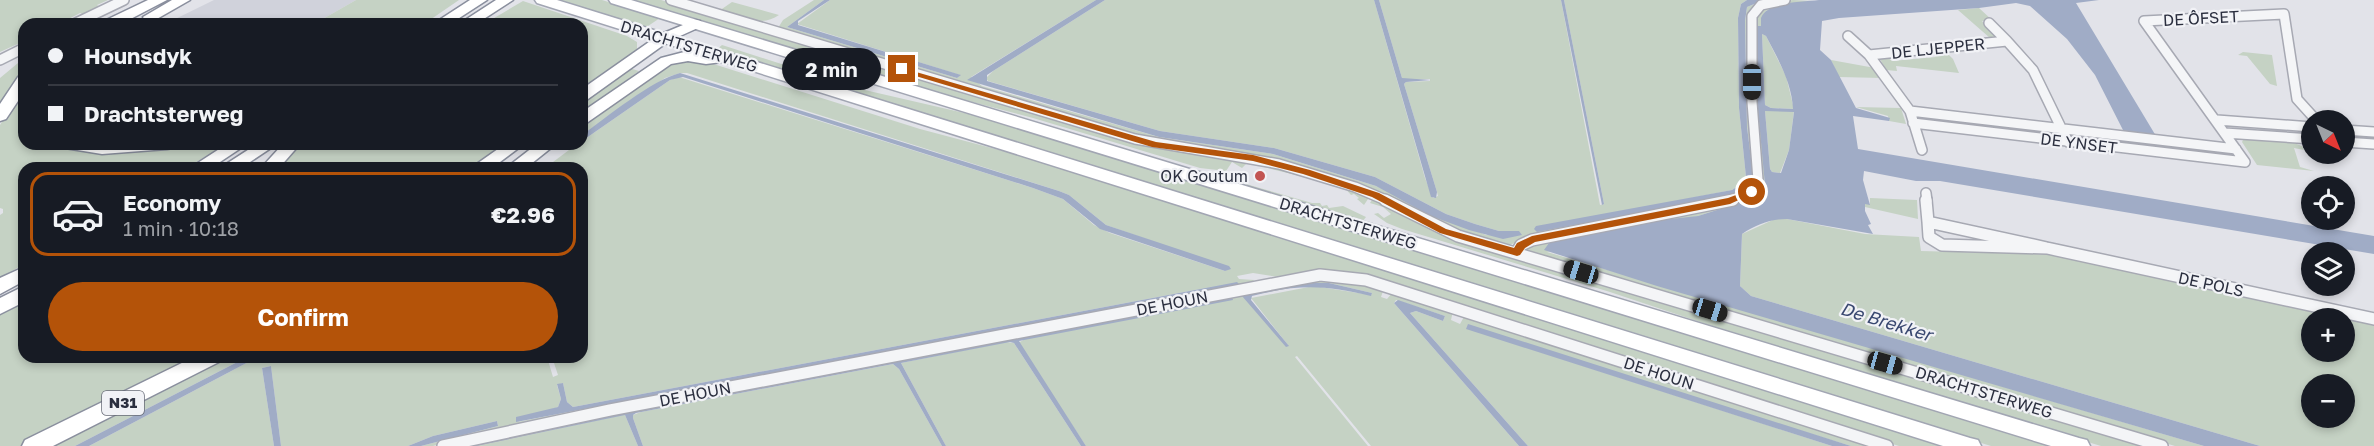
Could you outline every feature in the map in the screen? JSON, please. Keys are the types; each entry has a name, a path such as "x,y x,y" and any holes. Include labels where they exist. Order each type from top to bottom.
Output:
{"main road":[{"path":"121,18 160,0"},
{"path":"147,18 183,0"},
{"path":"446,18 478,6 506,0"},
{"name":"DRACHTSTERWEG","path":"542,0 1970,446"},
{"name":"DRACHTSTERWEG","path":"616,0 2079,446"},
{"path":"453,18 478,6"},
{"path":"588,92 664,38 695,24"},
{"path":"613,96 624,85 681,44 695,24"},
{"path":"588,115 673,58 722,57"},
{"path":"0,116 18,89"},
{"path":"209,162 229,150"},
{"path":"239,162 259,150"},
{"path":"276,162 286,150"},
{"path":"489,162 507,150"},
{"path":"523,162 540,150"},
{"path":"0,287 18,276"},
{"path":"0,307 18,296"},
{"name":"N31","path":"33,446 200,363"}],"street":[{"path":"86,18 124,0"},
{"name":"DRACHTSTERWEG","path":"671,0 1155,145 1253,158 1298,170 1358,188 1443,231 2162,446"},
{"path":"1517,252 1521,245 1532,240 1730,201 1752,192 1756,187 1759,173 1752,102 1752,15 1761,5 1785,0"},
{"name":"DE ÔFSET","path":"2245,162 2217,120 2209,115 2144,21 2284,14 2297,99 2307,110"},
{"name":"DE LJEPPER","path":"1989,23 2033,70 2068,142"},
{"name":"DE LJEPPER","path":"1848,36 1869,55 1910,111 1922,150"},
{"name":"DE LJEPPER","path":"1869,55 2007,41"},
{"path":"0,60 18,51"},
{"name":"DE YNSET","path":"1910,111 2236,149"},
{"path":"2217,120 2301,126"},
{"name":"DE YNSET","path":"1913,123 2245,162"},
{"path":"2355,131 2374,132"},
{"path":"2225,133 2301,138"},
{"path":"2355,143 2374,144"},
{"name":"DE POLS","path":"1926,193 1929,237 1942,245 2049,248"},
{"name":"DE POLS","path":"1928,222 2374,319"},
{"name":"DE HOUN","path":"443,446 503,432 946,345 1327,275 1366,280 1887,446"}],"shaded area":[{"path":"214,0 356,0 324,18 177,18"}],"green space":[{"path":"0,0 108,0 97,5 100,9 95,8 89,11 92,13 83,18 77,18 84,15 80,13 70,18 18,18 18,44 0,52"},
{"path":"356,0 459,0 433,18 324,18"},
{"path":"554,0 602,0 660,18 645,28"},
{"path":"631,0 661,0 1144,145 1262,163 1341,186 1247,163 1242,168 1232,162 1226,171 1200,168 1033,118 915,87"},
{"path":"814,0 824,0 787,27 957,78 960,75 797,24 830,0 1096,0 971,77 982,86 1159,137 1273,154 1376,186 1486,235 1514,231 1499,231 1446,214 1375,177 1274,148 1160,131 988,81 986,78 993,71 1105,0 1374,0 1425,178 1433,198 1438,196 1437,192 1404,84 1430,81 1430,79 1406,80 1402,78 1379,0 1561,0 1600,205 1604,204 1564,0 1747,0 1741,4 1738,18 1739,108 1746,177 1744,182 1732,190 1534,229 1745,189 1752,181 1753,174 1747,127 1745,21 1747,7 1764,0 1756,6 1756,171 1750,190 1530,238 1506,246 1445,228 1360,186 1157,142 778,28 783,20"},
{"path":"523,1 574,18 494,18"},
{"path":"1812,1 1782,5 1766,11 1761,26 1757,27 1765,185 1758,197 1698,216 1547,252 2204,446 2175,446 1528,251 1526,247 1753,193 1757,12 1778,2"},
{"path":"732,2 779,15 765,21 757,21 719,11"},
{"path":"1979,8 1992,20 1982,21 1997,38 1990,38 1958,10"},
{"path":"588,23 627,36 637,42 637,50 588,87"},
{"path":"1762,34 1766,36 1786,76 1794,109 1771,108 1765,105"},
{"path":"722,45 856,88 986,118 2059,446 1991,446 716,50"},
{"path":"1944,50 1953,59 1959,73 1896,66 1897,71 1886,70 1880,59 1886,56 1892,61 1936,57 1931,52"},
{"path":"2243,52 2272,55 2277,86 2270,84 2247,56 2238,55"},
{"path":"682,60 704,61 920,129 1037,160 1949,446 1899,446 1367,277 1284,278 1253,273 1237,276 1239,279 1254,280 1249,286 466,437 433,446 421,446 498,426 497,421 433,436 408,446 281,446 271,366 262,368 274,446 89,446 247,363 549,363 553,377 558,375 554,363 588,363 588,162 553,162 569,150 588,150 588,137 670,80 679,77 1033,188 1063,199 1094,225 1110,233 1225,271 1230,268 1106,225 1069,195 1059,191 687,73 665,78 588,131 588,121 660,68","holes":["1232,283 517,422 558,407 561,399 557,385 563,383 567,402 573,407"]},
{"path":"1831,60 1875,68 1882,78 1839,77"},
{"path":"18,63 18,85 0,108 0,78"},
{"path":"629,68 639,71 588,109 588,98"},
{"path":"18,96 18,150 217,150 196,162 18,162 18,268 0,278 0,215 3,209 0,208 0,125"},
{"path":"1856,107 1901,108 1906,124 1889,121 1888,116"},
{"path":"1765,111 1794,111 1789,150 1780,173 1772,172 1770,169"},
{"path":"2244,138 2291,142 2301,146 2301,149 2294,148 2300,167 2314,171 2257,165 2242,142"},
{"path":"290,150 500,150 482,162 280,162"},
{"path":"1225,178 1312,203 1320,203 1322,206 1327,205 1329,208 1343,206 1366,217 1362,222 1221,180"},
{"path":"1344,187 1378,200 1428,228 1451,237 2147,446 2101,446 1778,348 1610,292 1402,229 1374,214 1378,213 1384,218 1391,214 1383,207 1370,203 1372,200 1368,199 1364,205 1357,199 1359,198 1354,194 1351,195"},
{"path":"1870,198 1917,200 1918,219 1865,207 1865,204 1870,204"},
{"path":"1775,219 1787,219 1865,234 1919,237 1921,251 2066,255 2310,308 2301,308 2301,362 2355,362 2355,318 2374,322 2374,446 2260,446 1751,296 1740,286 1742,234"},
{"path":"1308,279 1350,279 1383,291 1381,297 1387,299 1393,292 1453,311 1451,320 1460,324 1465,315 1875,446 1851,446 1466,328 1832,446 1528,446 1410,313 1416,311 1443,321 1445,316 1396,300 1394,303 1519,446 1371,446 1297,356 1295,357 1368,446 1086,446 1018,343 1027,338 1232,300 502,434","holes":["1329,283 1372,293 1371,295 1314,286 1251,298 1288,345 1286,346 1246,298 1256,292"]},
{"path":"18,304 18,363 193,363 24,446 0,446 0,315"},
{"path":"1005,342 1014,343 1081,446 946,446 901,363"},
{"path":"216,363 235,363 75,446 53,446"},
{"path":"893,364 899,369 942,446 643,446 633,418 633,415 641,412"},
{"path":"622,415 625,415 638,446 476,446"}],"water":[{"path":"824,0 830,0 798,21 798,25 961,75 957,78 787,27"},
{"path":"1096,0 1105,0 987,75 987,81 1160,131 1274,148 1375,177 1446,214 1499,231 1519,231 1522,235 1503,239 1469,230 1431,216 1376,186 1273,154 1159,137 967,80"},
{"path":"1374,0 1379,0 1402,78 1431,80 1404,84 1437,192 1436,198 1431,197"},
{"path":"1561,0 1564,0 1604,204 1602,205"},
{"path":"1747,0 1764,0 1747,7 1745,21 1747,127 1753,174 1749,185 1728,196 1537,232 1534,229 1536,226 1732,190 1744,182 1746,177 1739,108 1738,18 1741,4"},
{"path":"1819,0 2099,0 2076,3 2156,136 2124,132 2095,75 2067,39 2030,6 2016,3 1822,21 1820,50 1831,60 1856,108 1890,118 1889,121 1853,116 1858,149 2301,224 2301,230 2338,230 2374,236 2374,254 2355,251 2355,242 2303,242 1940,181 1916,181 1864,171 1863,180 1870,205 1865,204 1865,211 1873,234 1787,219 1763,223 1742,234 1740,286 1751,296 2260,446 2204,446 1657,286 1544,250 1549,243 1565,237 1652,221 1698,216 1758,197 1765,185 1757,99 1757,26 1761,26 1761,18 1765,12 1787,3","holes":["1762,34 1766,36 1784,71 1793,109 1771,108 1765,105","1765,111 1794,112 1789,150 1781,173 1772,172"]},
{"path":"680,73 1059,191 1069,195 1106,225 1229,266 1231,269 1225,271 1100,229 1063,199 1033,188 683,77 670,80 588,137 588,131 630,100"},
{"path":"1237,282 1239,284 516,422 516,417 558,407 561,399 557,384 563,383 567,402 573,407"},
{"path":"1313,283 1329,283 1372,293 1371,296 1312,287 1284,289 1252,296 1251,300 1289,346 1286,347 1242,296"},
{"path":"1232,297 1233,300 1019,341 1086,446 1081,446 1014,343 1010,342 901,363 946,446 942,446 899,369 893,364 636,413 633,418 643,446 638,446 625,415 476,446 459,446 641,408"},
{"path":"1398,300 1445,316 1443,321 1416,311 1410,313 1528,446 1519,446 1394,303"},
{"path":"1468,324 1851,446 1832,446 1466,329"},
{"path":"235,363 247,363 89,446 75,446"},
{"path":"271,366 281,446 274,446 262,368"},
{"path":"497,421 498,426 421,446 408,446 433,436"}],"place":[{"name":"OK Goutum","path":"1260,176"}],"route":[{"path":"902,69 1155,145 1253,158 1306,172 1375,195 1443,231 1517,252 1521,245 1532,240 1730,201 1752,192"}],"water label":[{"name":"De Brekker","path":"1886,322"}]}
